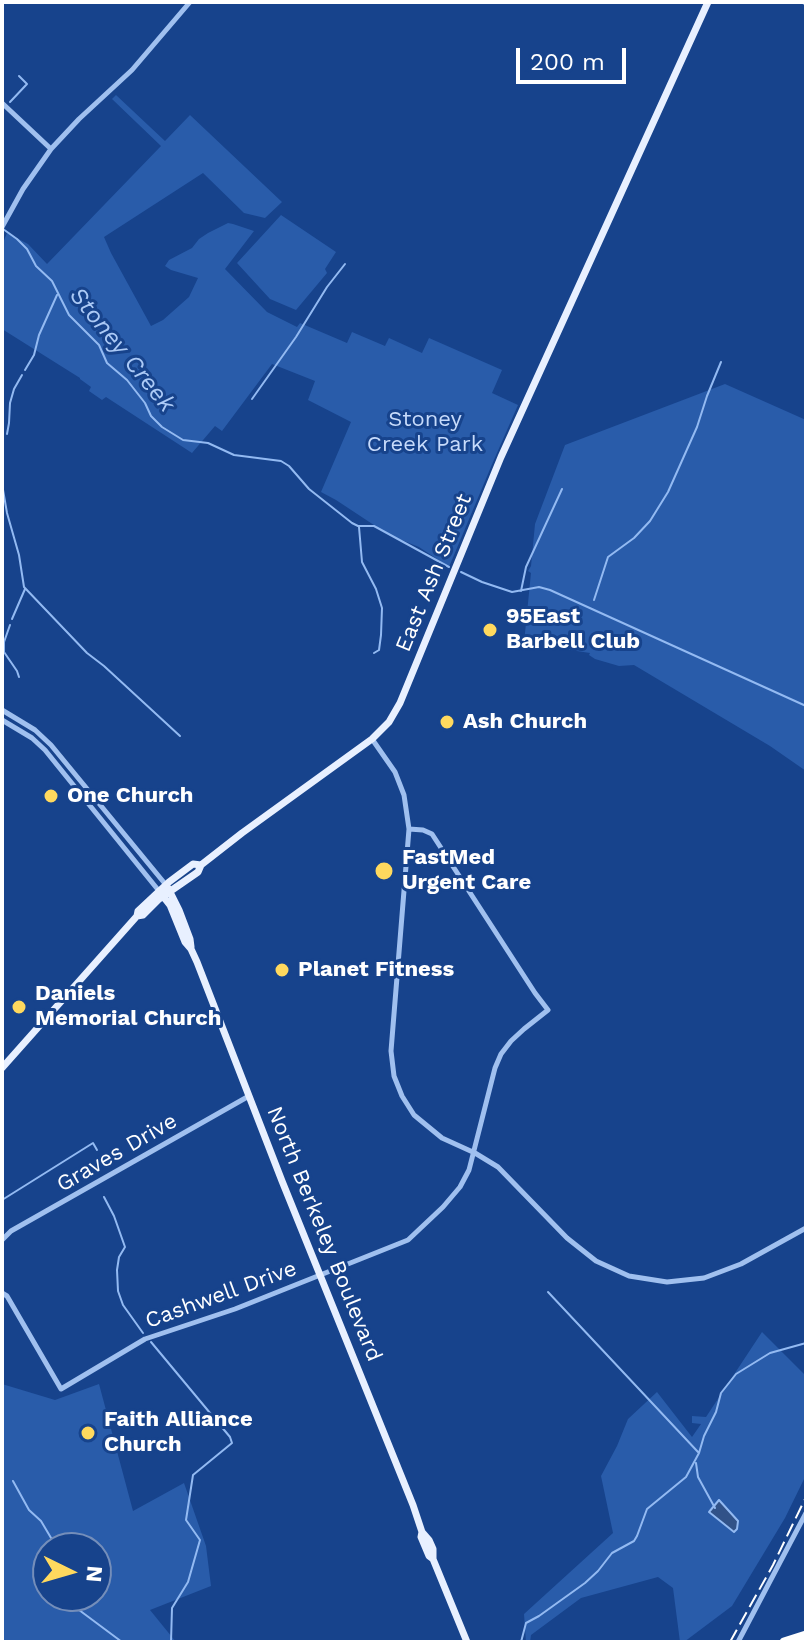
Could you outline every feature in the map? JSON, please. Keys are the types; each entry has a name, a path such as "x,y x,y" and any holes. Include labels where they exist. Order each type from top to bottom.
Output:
{"highway":[{"path":"784,1642 806,1635"}],"main road":[{"name":"East Ash Street","path":"165,891 198,872 201,865 372,739 389,722 400,703 501,457 708,2"},
{"name":"East Ash Street","path":"2,1068 137,916 143,915 193,864 201,865"},
{"path":"179,910 179,890 184,881"},
{"name":"North Berkeley Boulevard","path":"165,891 179,910 191,949 422,1532 426,1551 433,1559 467,1642"},
{"name":"North Berkeley Boulevard","path":"165,891 185,942 191,949"}],"street":[{"path":"2,227 23,189 51,149 132,70 190,2"},
{"path":"2,103 51,149"},
{"path":"2,710 35,730 51,745 165,891"},
{"path":"2,720 32,738 45,750 165,891"},
{"path":"372,739 400,784 409,829 391,1051 394,1076 414,1115 442,1138 498,1167 576,1246 596,1261 629,1276 667,1282 704,1278 741,1264 806,1228"},
{"name":"Cashwell Drive","path":"2,1293 9,1299 61,1389 145,1339 235,1309 408,1240 457,1191 475,1153 501,1054 525,1027 548,1010 432,834 409,829"},
{"name":"Graves Drive","path":"2,1240 11,1231 249,1096"},
{"path":"738,1642 806,1513"}],"green space":[{"name":"Stoney Creek Park","path":"116,95 165,141 190,115 282,202 265,218 244,213 203,173 104,237 151,326 163,320 189,297 198,278 171,270 165,266 169,260 228,223 254,231 225,269 267,312 297,327 300,323 347,343 352,332 385,346 389,338 422,353 429,338 502,370 492,393 518,405 449,567 419,547 389,535 321,492 351,422 308,400 315,381 272,364 222,431 215,426 192,453 106,397 102,400 89,391 91,387 80,378 2,329 2,245 7,233 28,244 47,264 161,146 112,99"},
{"path":"281,215 336,252 325,269 327,273 296,310 270,299 237,263"},
{"path":"725,384 806,420 806,771 634,665 619,666 595,659 590,653 524,643 531,573 528,571 535,524 565,445"},
{"path":"762,1332 806,1376 806,1475 785,1518 732,1606 680,1642 673,1588 658,1577 581,1598 531,1635 530,1642 526,1642 524,1614 613,1533 601,1476 628,1419 657,1392 692,1437 701,1424 692,1423 692,1416 706,1417"},
{"path":"2,1384 55,1400 99,1384 133,1511 184,1483 206,1546 211,1586 150,1610 176,1642 2,1642"}],"shaded area":[{"path":"719,1500 738,1521 734,1532 709,1512"}],"waterway":[{"path":"10,102 27,84 19,76"},
{"name":"Stoney Creek","path":"3,229 27,249 36,266 52,281 69,315 99,345 107,363 127,380 162,427 183,440 208,443 234,455 281,461 309,489 352,523 374,526 449,567"},
{"path":"252,399 345,264"},
{"path":"25,370 57,295"},
{"path":"594,600 608,557 634,538 650,521 668,492 721,362"},
{"path":"7,434 10,403 22,375"},
{"path":"2,484 24,587 87,653 180,736"},
{"path":"521,591 526,567 562,489"},
{"path":"359,527 362,562 382,608 379,650 374,653"},
{"name":"Stoney Creek","path":"461,572 512,592 539,587 550,590 806,706"},
{"path":"12,619 25,589"},
{"path":"10,625 4,652 19,677"},
{"path":"2,1200 93,1143 97,1150"},
{"path":"104,1197 125,1247 119,1257 118,1291 123,1305 143,1333"},
{"path":"548,1292 698,1452"},
{"path":"151,1342 232,1443 193,1475 186,1520 200,1540 188,1582 172,1608 171,1642"},
{"path":"521,1642 526,1623 585,1583 612,1553 634,1541 647,1509 686,1477 699,1453 721,1393 736,1374 770,1353 806,1343"},
{"path":"696,1463 698,1477 715,1508"},
{"path":"13,1481 29,1510 48,1532"},
{"path":"82,1612 122,1642"}],"railway":[{"path":"730,1642 806,1497"}],"place":[{"name":"95East Barbell Club","path":"490,630"},
{"name":"Ash Church","path":"447,722"},
{"name":"One Church","path":"51,796"},
{"name":"FastMed Urgent Care","path":"384,871"},
{"name":"Planet Fitness","path":"282,970"},
{"name":"Daniels Memorial Church","path":"19,1007"},
{"name":"Faith Alliance Church","path":"88,1433"}]}
